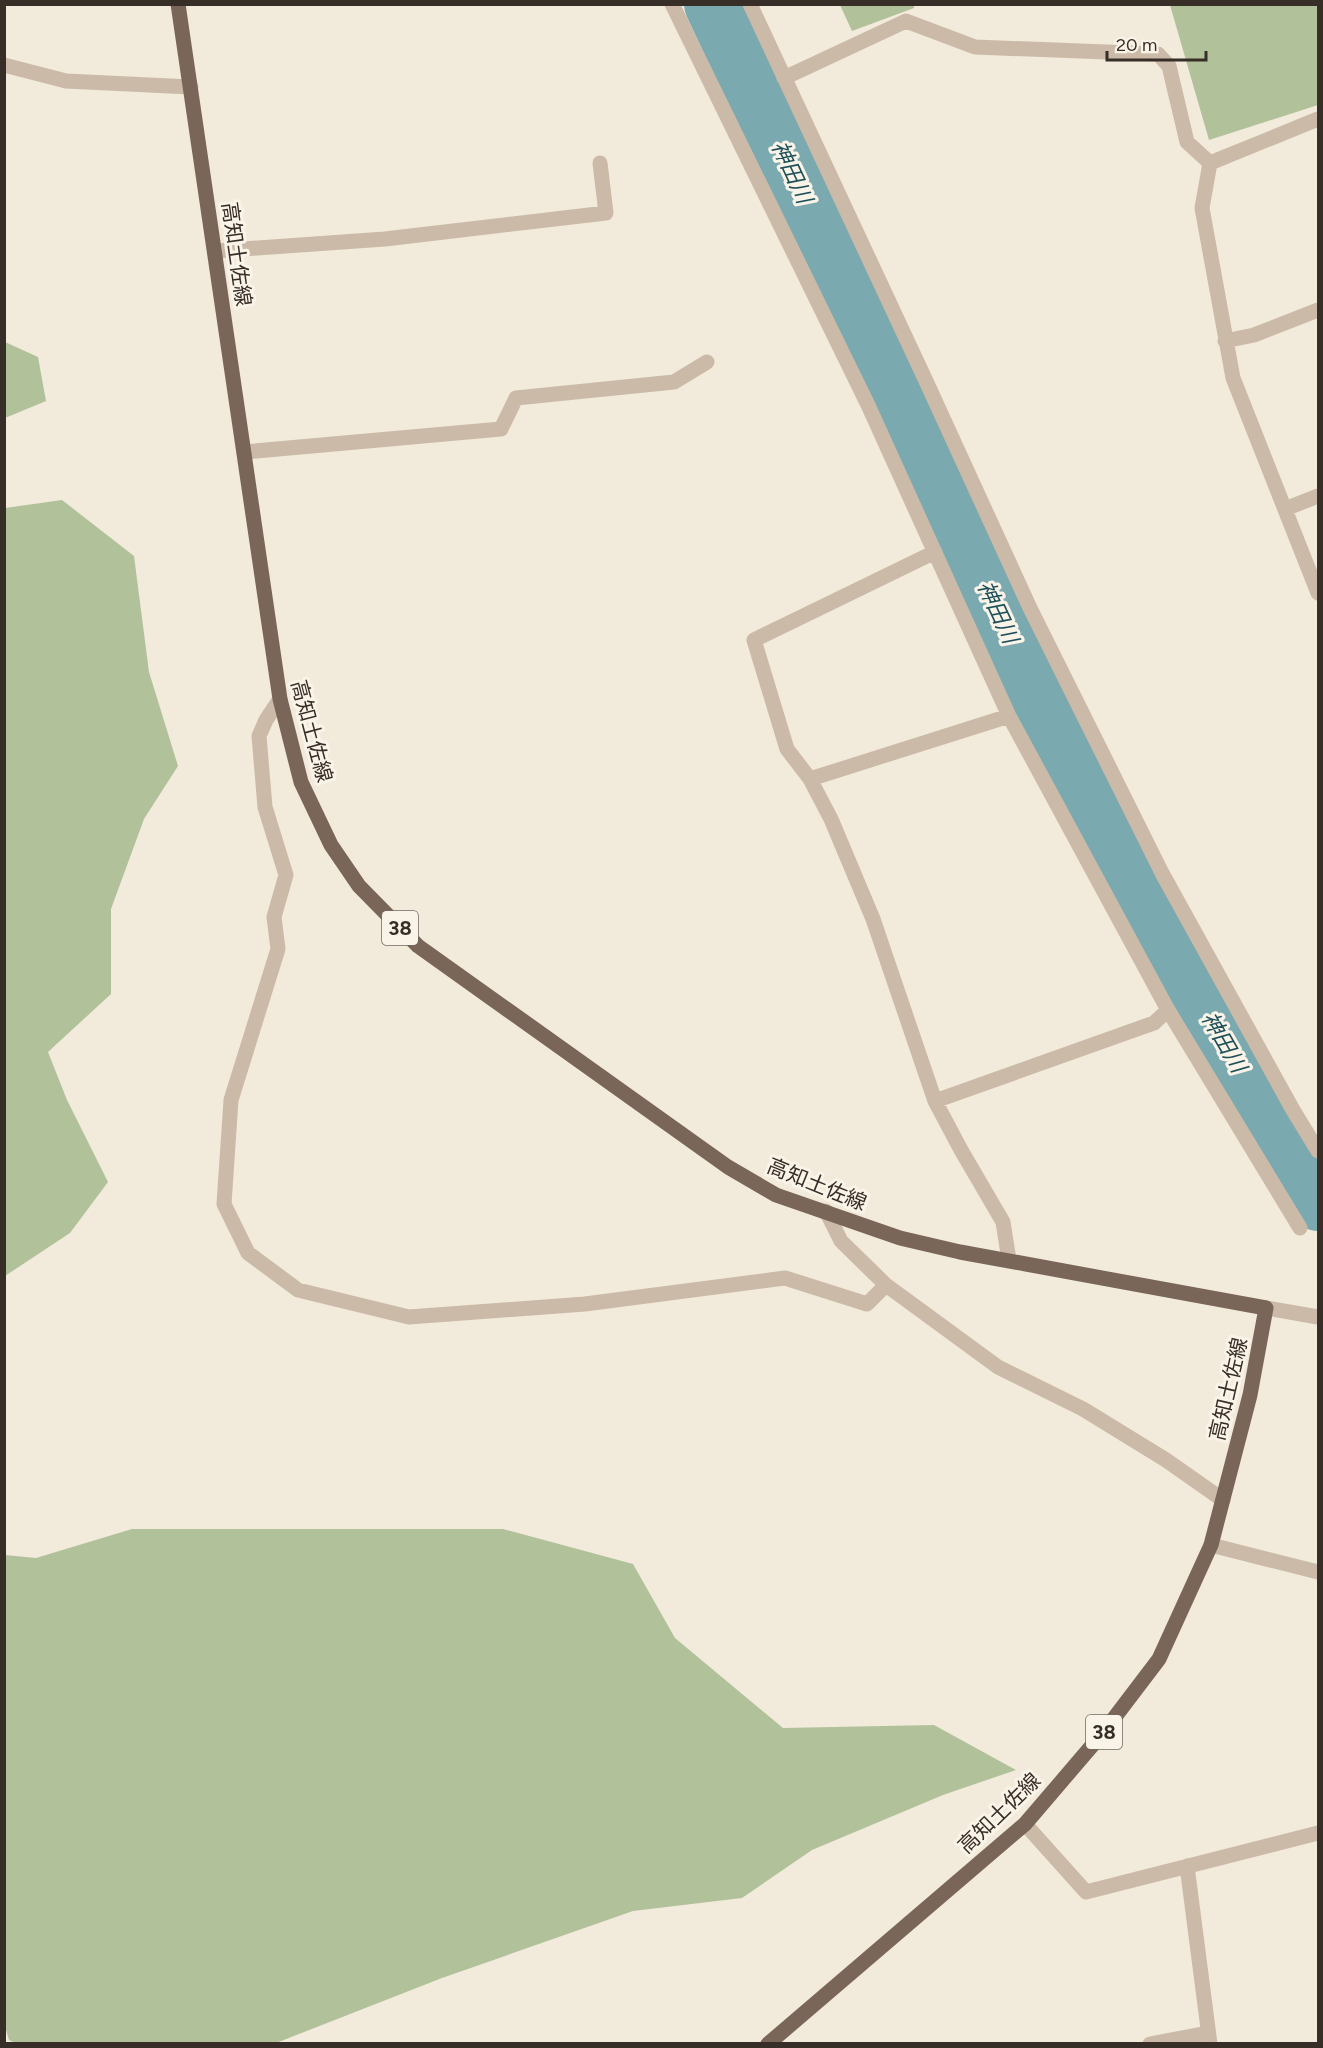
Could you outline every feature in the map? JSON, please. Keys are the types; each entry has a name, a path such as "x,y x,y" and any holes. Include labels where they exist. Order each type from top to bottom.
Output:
{"main road":[{"name":"高知土佐線","path":"178,4 280,699 301,782 331,845 359,886 418,946 728,1167 776,1195 900,1238 1266,1308 1250,1395 1211,1545 1159,1659 1102,1734 1025,1824 769,2043"}],"street":[{"path":"672,4 868,405 1009,716 1168,1010 1300,1228"},
{"path":"750,4 1030,608 1146,841 1318,1151"},
{"path":"784,78 906,21 975,47 1158,54 1169,66 1187,142 1210,163"},
{"path":"4,65 66,81 191,87"},
{"path":"1210,163 1318,119"},
{"path":"215,251 385,239 606,213 600,163"},
{"path":"1210,163 1202,208 1233,378 1318,593"},
{"path":"1226,341 1254,335 1318,310"},
{"path":"244,452 501,429 516,398 674,382 707,362"},
{"path":"1285,509 1318,496"},
{"path":"935,552 754,640 787,749 810,779 831,819 873,919 935,1101 1003,1222 1009,1260"},
{"path":"280,699 266,720 259,736 265,807 286,875 274,917 278,949 231,1100 224,1204 248,1253 298,1290 409,1317 585,1304 784,1278 867,1304 886,1285"},
{"path":"810,779 1009,716"},
{"path":"935,1101 1154,1023 1168,1010"},
{"path":"826,1211 841,1241 886,1285 998,1367 1083,1409 1166,1460 1223,1500"},
{"path":"1266,1308 1318,1317"},
{"path":"1211,1545 1318,1572"},
{"path":"1025,1824 1086,1892 1318,1833"},
{"path":"1150,2043 1209,2038 1187,1866"}],"green space":[{"path":"840,5 914,5 914,8 852,31"},
{"path":"1170,5 1318,5 1318,105 1209,140"},
{"path":"5,342 38,357 46,401 5,418"},
{"path":"62,500 134,556 149,672 178,766 144,819 111,909 111,994 48,1052 67,1100 108,1182 70,1233 5,1276 5,508"},
{"path":"132,1529 503,1529 633,1564 675,1638 783,1728 934,1725 1016,1770 943,1795 812,1850 742,1898 633,1911 442,1978 276,2043 15,2043 9,2040 4,2023 5,1555 36,1558"}],"waterway":[{"name":"神田川","path":"714,4 1049,723 1208,1015 1318,1201"}]}
